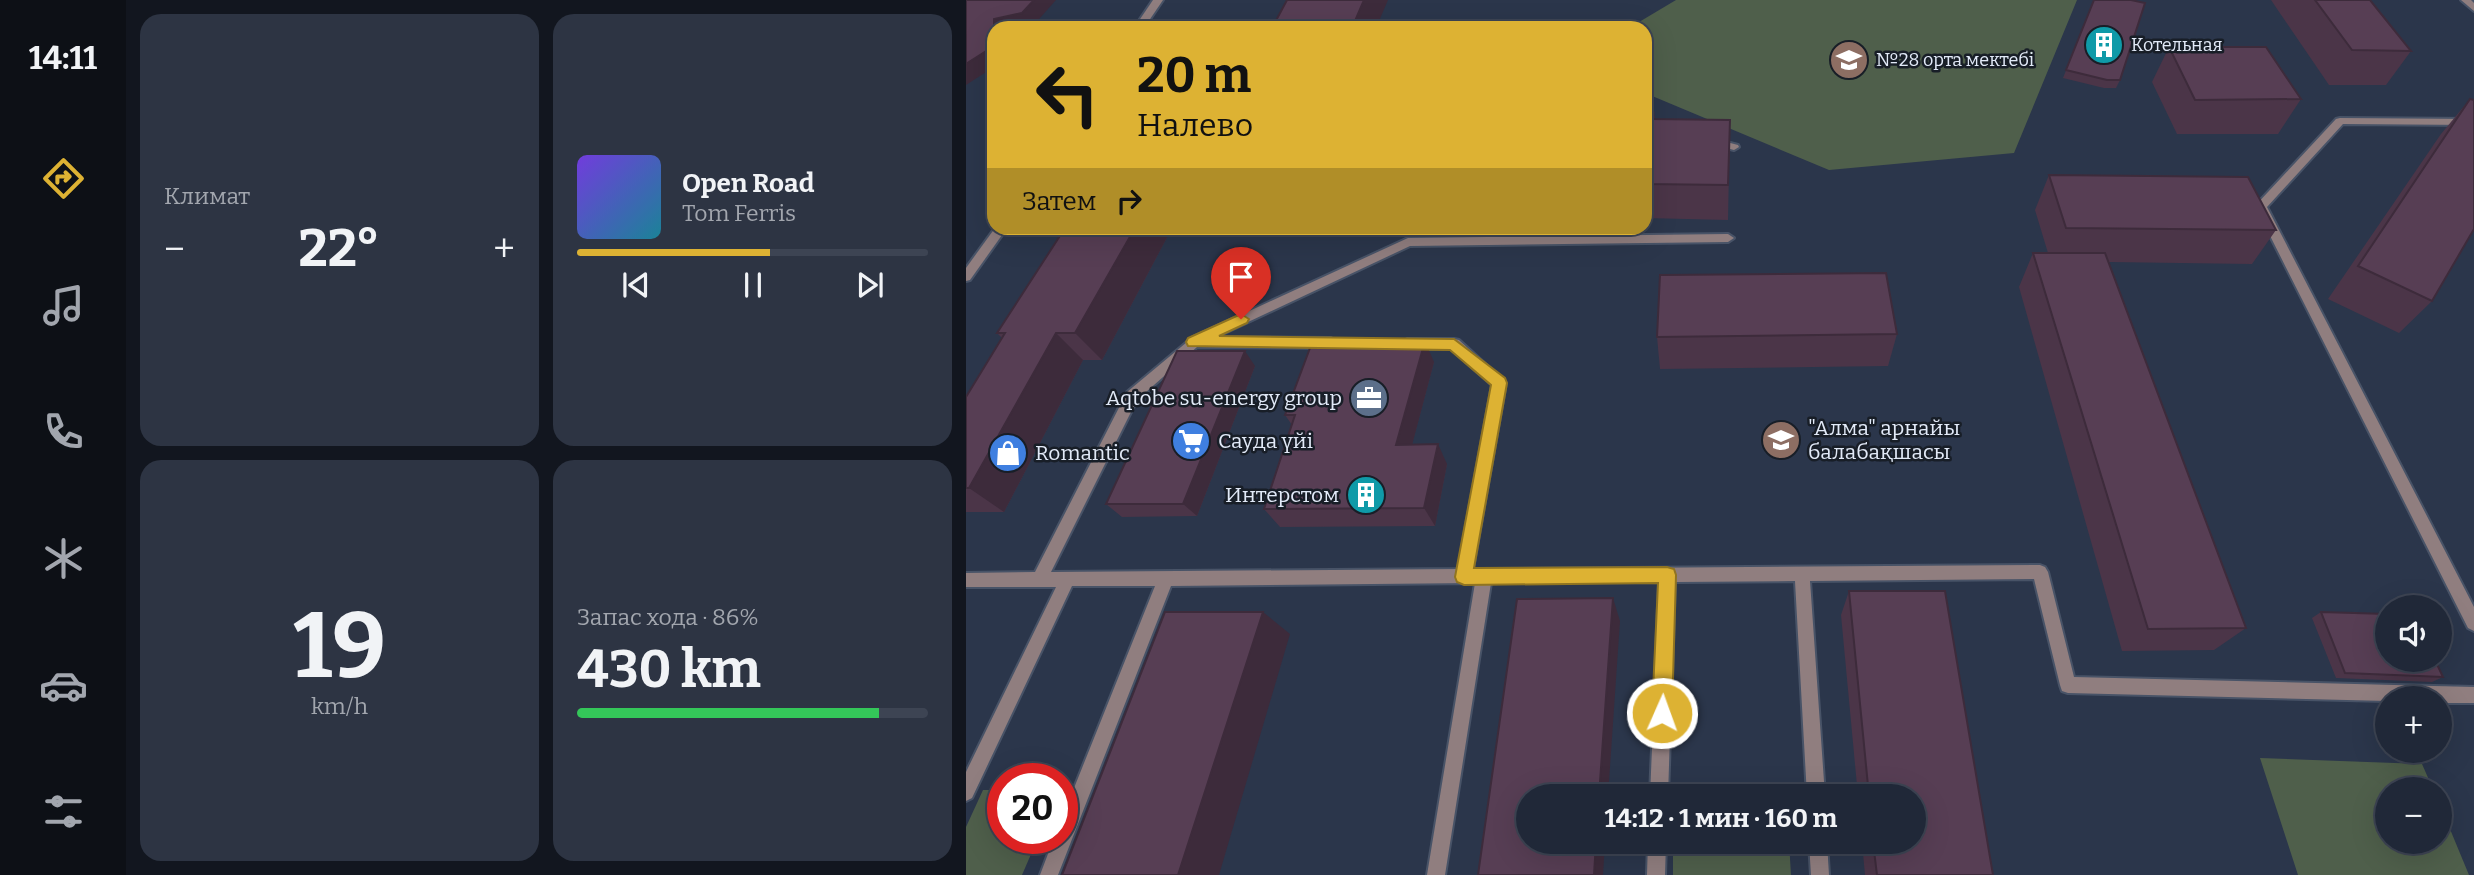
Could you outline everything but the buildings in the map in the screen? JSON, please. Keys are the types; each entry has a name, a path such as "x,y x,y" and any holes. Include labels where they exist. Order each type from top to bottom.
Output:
{"street":[{"path":"1144,21 1158,0"},
{"path":"2474,122 2340,121 2261,206 2474,623"},
{"path":"1696,138 1734,147"},
{"path":"966,278 996,235"},
{"path":"1039,580 1132,396 1194,342 1408,242 1728,238"},
{"path":"1194,342 1344,343"},
{"path":"1399,344 1454,344 1499,383 1464,577"},
{"path":"966,580 2040,572 2068,685 2474,695"},
{"path":"1802,574 1815,784"},
{"path":"1659,784 1667,575"},
{"path":"1436,875 1484,577"},
{"path":"1049,875 1166,579"},
{"path":"966,792 1066,580"},
{"path":"1656,875 1657,854"},
{"path":"1819,854 1820,875"}],"green space":[{"name":"№28 орта мектебі","path":"1676,0 2077,0 2014,153 1829,170 1652,96 1652,21 1641,21"},
{"path":"2260,758 2422,764 2428,777 2375,777 2375,854 2452,854 2452,834 2469,875 2298,875"},
{"path":"983,790 987,790 987,854 1031,854 1022,875 966,875 966,827"},
{"path":"1673,854 1790,854 1791,875 1673,875"}],"place":[{"name":"Котельная","path":"2104,45"},
{"name":"№28 орта мектебі","path":"1849,60"},
{"name":"Aqtobe su-energy group","path":"1369,398"},
{"name":"\"Алма\" арнайы балабақшасы","path":"1781,440"},
{"name":"Сауда үйі","path":"1191,441"},
{"name":"Romantic","path":"1008,453"},
{"name":"Интерстом","path":"1366,495"}],"route":[{"path":"1241,319 1194,342 1454,344 1499,383 1464,577 1667,575 1662,713"}]}
